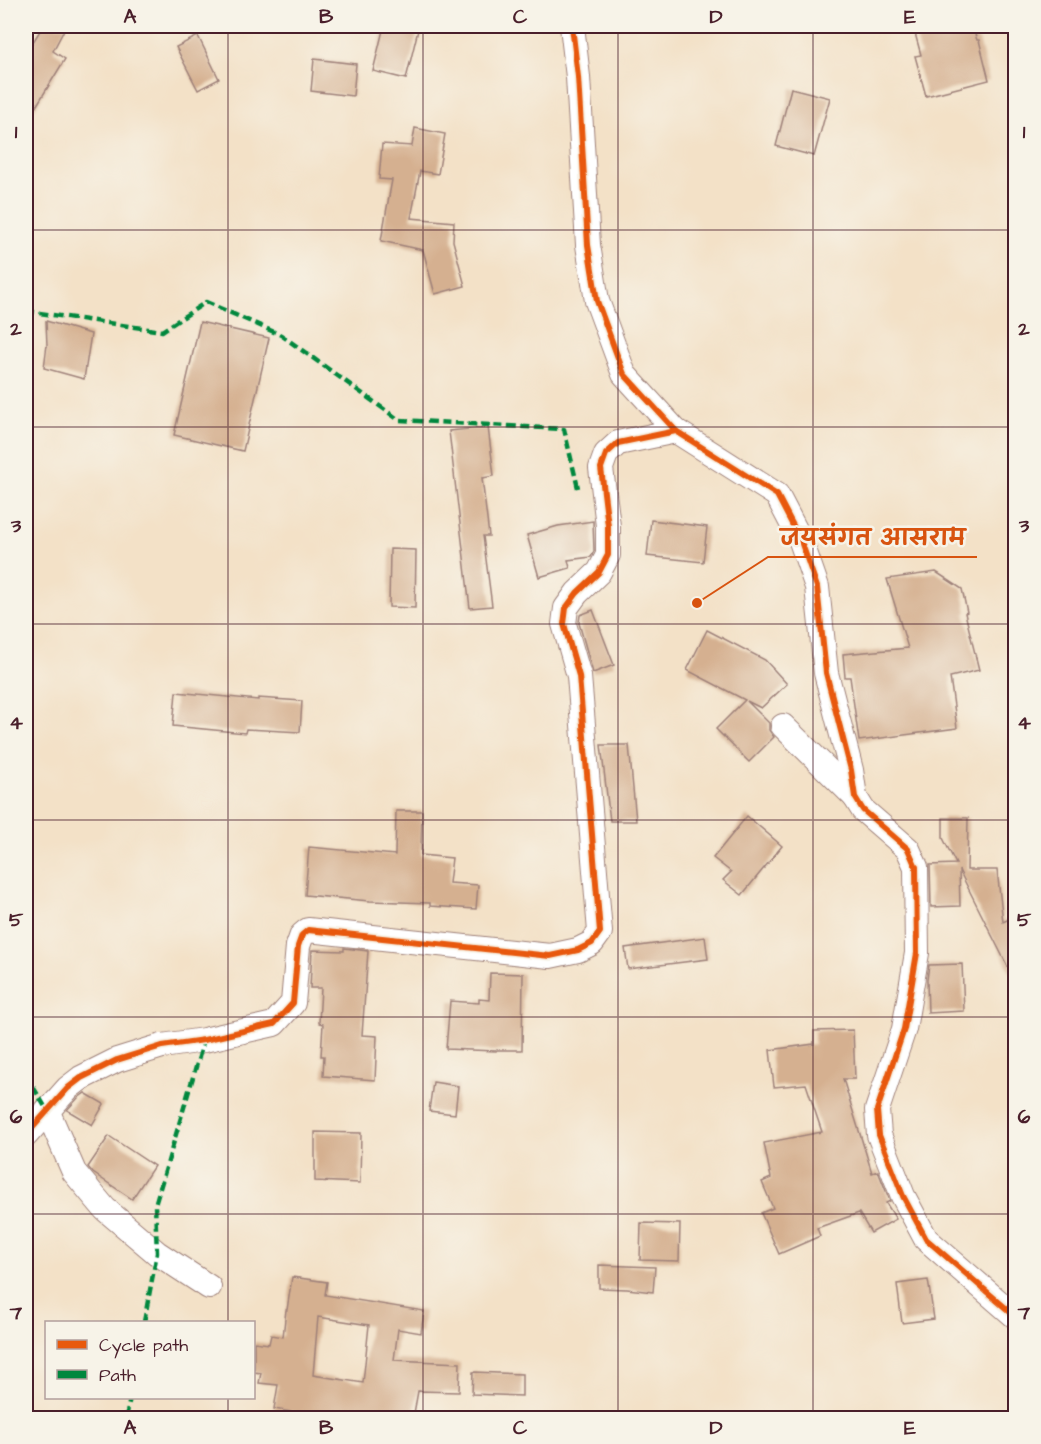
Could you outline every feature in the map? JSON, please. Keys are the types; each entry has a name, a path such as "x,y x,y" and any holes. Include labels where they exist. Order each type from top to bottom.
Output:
{"street":[{"path":"572,26 578,77 588,245 597,301 624,374 676,431 777,495 801,541 817,587 826,673 851,770 855,797"},
{"path":"26,1135 68,1088 81,1078 117,1060 162,1046 204,1041 274,1024 293,1003 298,946 302,935 308,930 550,956 578,950 592,943 600,932 579,676 564,624 566,608 577,593 599,572 608,555 608,526 601,468 606,454 618,443 676,431"},
{"path":"783,726 855,797 863,810 908,849 916,867 917,953 904,1029 878,1110 879,1135 903,1196 926,1239 1016,1317"},
{"path":"47,1110 74,1172 105,1209 157,1253 209,1287"}],"building":[{"path":"43,26 66,26 53,51 65,59 26,123 26,53"},
{"path":"384,26 419,26 406,79 373,71"},
{"path":"913,26 972,26 979,40 989,80 926,96 915,56 921,55"},
{"path":"198,36 219,79 198,90 176,47"},
{"path":"314,59 356,64 353,96 311,91"},
{"path":"791,88 830,98 814,156 776,146"},
{"path":"415,128 445,134 438,174 420,171 411,218 454,222 453,241 465,286 435,294 423,250 381,241 392,180 379,179 382,144 412,146"},
{"path":"46,321 91,334 84,379 44,368 47,345"},
{"path":"200,322 269,338 243,451 174,435"},
{"path":"488,427 494,476 482,478 489,536 483,536 492,606 470,608 449,431"},
{"path":"651,520 707,527 703,562 647,556"},
{"path":"593,521 594,551 591,557 568,560 570,568 539,577 527,535 558,526"},
{"path":"390,549 416,550 415,608 389,607"},
{"path":"936,572 962,589 967,612 965,613 979,670 950,677 957,728 859,741 850,677 845,677 843,654 908,648 887,579"},
{"path":"593,610 614,665 593,673 579,623 580,615"},
{"path":"707,630 765,660 787,684 761,708 747,701 769,723 769,730 774,737 749,762 716,729 745,700 687,670"},
{"path":"176,692 258,700 258,698 302,701 300,732 246,729 245,733 173,726"},
{"path":"601,745 629,745 636,821 610,821"},
{"path":"396,811 422,811 421,855 452,858 449,883 478,885 476,909 430,906 430,903 370,901 305,895 309,847 395,855"},
{"path":"747,816 782,846 742,895 723,880 731,872 713,858"},
{"path":"943,818 968,818 967,870 997,870 1003,922 1016,916 1016,983 959,870 960,906 931,907 930,865 956,864 943,838"},
{"path":"705,937 708,959 628,969 625,948"},
{"path":"344,948 368,951 362,1035 377,1036 375,1080 323,1076 324,1056 321,1056 323,1024 319,1023 321,988 310,988 312,950 344,951"},
{"path":"962,964 964,1011 928,1013 929,965"},
{"path":"490,973 523,974 522,1050 446,1049 450,1001 479,1003 479,999 489,1000"},
{"path":"853,1030 855,1079 843,1079 872,1173 878,1171 890,1201 886,1203 896,1219 871,1233 859,1213 817,1228 820,1236 779,1254 761,1213 773,1208 762,1182 771,1178 764,1143 822,1132 806,1084 774,1087 770,1050 814,1044 814,1031"},
{"path":"433,1082 458,1086 455,1114 429,1111"},
{"path":"85,1093 104,1104 92,1125 67,1110"},
{"path":"315,1132 361,1133 360,1183 315,1181"},
{"path":"109,1136 154,1166 132,1199 93,1173 88,1167"},
{"path":"641,1223 680,1224 679,1261 640,1260"},
{"path":"599,1265 655,1267 653,1292 599,1288"},
{"path":"292,1277 327,1282 325,1295 424,1311 421,1333 398,1329 394,1360 460,1363 459,1392 418,1391 413,1419 332,1419 274,1409 278,1385 259,1383 261,1373 255,1372 255,1342 269,1344 271,1335 283,1337","holes":["318,1317 369,1325 363,1383 313,1375"]},
{"path":"928,1280 934,1319 902,1323 897,1284"},
{"path":"473,1372 522,1374 522,1396 472,1394"}],"marked path":[{"path":"26,311 162,331 206,302 281,335 399,420 564,429 578,488"},
{"path":"144,1321 157,1253 155,1205 204,1040"},
{"path":"26,1075 47,1110"},
{"path":"126,1418 130,1399"}],"cycle path":[{"path":"572,26 578,77 588,245 597,301 624,374 676,431 777,495 801,541 817,587 826,673 851,770 855,797 863,810 908,849 916,867 917,953 904,1029 877,1110 879,1135 903,1196 926,1239 1016,1317"},
{"path":"26,1135 68,1088 81,1078 117,1060 162,1046 204,1040 274,1024 293,1003 298,946 302,935 308,930 550,956 578,950 592,943 600,932 579,676 564,624 566,608 577,593 599,572 608,555 608,526 601,468 606,454 618,443 676,431"}],"place":[{"name":"जयसंगत आसराम","path":"697,603"}]}
